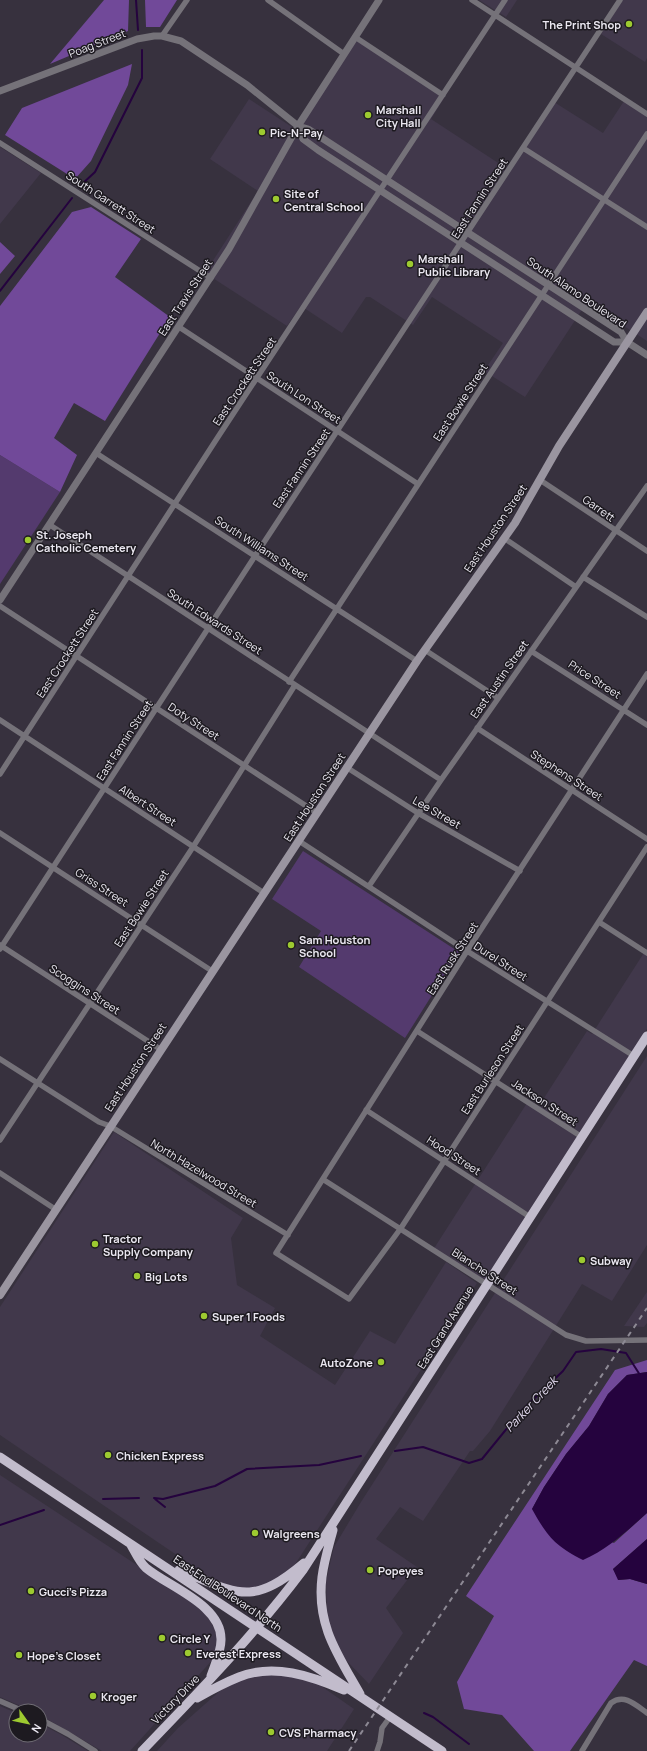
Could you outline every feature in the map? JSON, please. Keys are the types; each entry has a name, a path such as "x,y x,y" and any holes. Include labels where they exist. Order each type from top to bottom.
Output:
{"highway":[{"name":"East Grand Avenue","path":"257,1627 292,1585 314,1554 647,1036"},
{"name":"East End Boulevard North","path":"0,1457 129,1541 442,1751"},
{"path":"335,1521 322,1576 322,1612 328,1638 362,1697"},
{"path":"129,1541 145,1567 196,1601 208,1610 215,1619 220,1630 221,1640 219,1654 209,1681"},
{"path":"162,1564 230,1590 249,1592 263,1590 277,1584 314,1554"},
{"name":"Victory Drive","path":"142,1751 209,1681 257,1627"},
{"path":"188,1702 240,1676 250,1673 274,1670 316,1679 362,1697"}],"main road":[{"name":"East Houston Street","path":"0,1295 55,1209 417,660 521,514 559,446 647,312"}],"street":[{"path":"162,36 187,0"},
{"path":"268,0 344,54"},
{"name":"East Travis Street","path":"0,600 211,278 247,219 298,126 379,0"},
{"path":"472,0 647,114"},
{"name":"East Crockett Street","path":"0,774 505,0"},
{"name":"East Fannin Street","path":"0,947 620,0"},
{"name":"Poag Street","path":"0,91 138,39 162,36"},
{"name":"South Alamo Boulevard","path":"162,36 181,41 192,47 254,90 298,126 308,129 388,180 548,286 621,332 628,342"},
{"path":"355,37 444,95"},
{"name":"South Alamo Boulevard","path":"298,126 303,139 380,191 614,342 628,342"},
{"name":"East Bowie Street","path":"289,682 647,134"},
{"name":"South Garrett Street","path":"0,143 211,278"},
{"path":"523,148 647,227"},
{"name":"South Lon Street","path":"179,327 418,484"},
{"path":"628,342 647,355"},
{"name":"South Williams Street","path":"96,453 417,660"},
{"name":"Garrett","path":"540,480 647,551"},
{"name":"East Austin Street","path":"369,886 440,780 647,486"},
{"name":"South Edwards Street","path":"50,525 440,780"},
{"path":"504,538 576,587"},
{"path":"583,577 647,617"},
{"name":"Doty Street","path":"0,606 317,813"},
{"path":"425,650 498,698"},
{"name":"Price Street","path":"531,651 647,725"},
{"name":"East Rusk Street","path":"276,1253 324,1180 333,1161 647,674"},
{"name":"East Bowie Street","path":"0,1140 193,847 295,685"},
{"name":"Albert Street","path":"0,720 264,893"},
{"name":"Stephens Street","path":"477,728 647,839"},
{"name":"Lee Street","path":"346,767 418,813 520,871"},
{"name":"Griss Street","path":"0,833 212,971"},
{"name":"Durel Street","path":"299,841 548,1003 634,1056"},
{"name":"East Burleson Street","path":"276,1253 350,1299 401,1228 548,1003 647,847"},
{"path":"599,922 647,953"},
{"name":"Scoggins Street","path":"0,947 160,1050"},
{"name":"Jackson Street","path":"417,1031 582,1137"},
{"name":"North Hazelwood Street","path":"0,1059 99,1122 110,1126 288,1235"},
{"name":"Hood Street","path":"366,1110 530,1217"},
{"path":"0,1173 55,1209"},
{"name":"Blanche Street","path":"324,1180 572,1338 586,1341 647,1340"},
{"path":"582,1751 611,1703 621,1698 627,1700 647,1713"},
{"path":"377,1751 382,1728 390,1716"},
{"path":"48,1723 95,1751"}],"shaded area":[{"path":"104,0 129,0 128,31 50,64"},
{"path":"145,0 177,0 160,27 146,27"},
{"path":"479,0 517,0 506,17"},
{"path":"622,0 647,0 647,58 645,62 601,34"},
{"path":"356,36 446,95 431,119 509,170 554,102 603,133 626,98 647,112 647,341 587,302 525,397 484,371 503,343 432,297 413,325 370,297 366,297 342,333 301,306 287,326 205,273 258,191 210,159 249,99 295,129"},
{"path":"132,64 128,85 91,161 75,179 5,135 22,108"},
{"path":"0,147 41,173 0,224"},
{"path":"91,207 141,239 115,277 170,317 105,421 74,403 54,438 77,455 60,492 0,455 0,306 72,212"},
{"path":"0,242 15,256 0,274"},
{"path":"0,455 60,492 0,584"},
{"path":"303,851 459,952 405,1038 299,967 321,931 272,899"},
{"path":"647,948 647,1029 484,1283 433,1250 527,1103 537,1109 587,1031 592,1034"},
{"path":"647,1056 647,1245 612,1301 582,1284 490,1431 473,1451 470,1451 423,1521 400,1507 376,1539 417,1567 386,1608 403,1633 369,1684 342,1656 327,1619 326,1581 334,1547 361,1502"},
{"path":"114,1132 243,1218 231,1238 237,1285 275,1308 260,1336 335,1385 370,1331 395,1344 446,1262 477,1283 294,1566 278,1580 256,1588 235,1588 212,1579 0,1435 0,1307"},
{"path":"647,1292 647,1323 644,1327 624,1326"},
{"path":"647,1360 647,1372 627,1375 608,1394 589,1426 566,1454 544,1487 532,1509 614,1543 647,1513 647,1539 613,1569 619,1580 630,1579 647,1584 647,1666 634,1660 570,1751 534,1751 502,1715 464,1709 457,1682 494,1616 466,1596 615,1370"},
{"path":"647,1372 647,1513 625,1533 601,1551 583,1560 565,1550 547,1533 532,1509 544,1487 566,1454 589,1426 608,1394 627,1375"},
{"path":"0,1475 184,1596 206,1613 219,1637 215,1657 130,1751 102,1751 48,1720 48,1703 14,1703 0,1697"},
{"path":"647,1539 647,1584 630,1579 618,1580 613,1569"},
{"path":"280,1675 314,1681 354,1709 327,1751 157,1751 178,1728 222,1689 249,1676"},
{"path":"0,1706 8,1710 8,1743 48,1743 48,1728 88,1751 0,1751"}],"waterway":[{"path":"136,0 138,30"},
{"path":"81,185 95,172 142,78 142,50"},
{"path":"0,291 72,198"},
{"name":"Parker Creek","path":"395,1451 423,1447 469,1463 482,1459 522,1410 563,1371 576,1352 601,1349 626,1353 640,1375"},
{"name":"Parker Creek","path":"154,1498 163,1499 215,1486 247,1469 319,1465 361,1456"},
{"name":"Parker Creek","path":"103,1499 139,1498"},
{"path":"155,1499 165,1507"},
{"name":"Parker Creek","path":"0,1525 44,1510"},
{"path":"424,1713 433,1717 469,1744"}],"railway":[{"path":"349,1751 647,1308"}],"place":[{"name":"The Print Shop","path":"629,24"},
{"name":"Marshall City Hall","path":"368,115"},
{"name":"Pic-N-Pay","path":"262,132"},
{"name":"Site of Central School","path":"276,199"},
{"name":"Marshall Public Library","path":"410,264"},
{"name":"St. Joseph Catholic Cemetery","path":"28,540"},
{"name":"Sam Houston School","path":"291,945"},
{"name":"Tractor Supply Company","path":"95,1244"},
{"name":"Subway","path":"582,1260"},
{"name":"Big Lots","path":"137,1276"},
{"name":"Super 1 Foods","path":"204,1316"},
{"name":"AutoZone","path":"381,1362"},
{"name":"Chicken Express","path":"108,1455"},
{"name":"Walgreens","path":"255,1533"},
{"name":"Popeyes","path":"370,1570"},
{"name":"Gucci's Pizza","path":"31,1591"},
{"name":"Circle Y","path":"162,1638"},
{"name":"Everest Express","path":"188,1653"},
{"name":"Hope's Closet","path":"19,1655"},
{"name":"Kroger","path":"93,1696"},
{"name":"CVS Pharmacy","path":"271,1732"}]}
